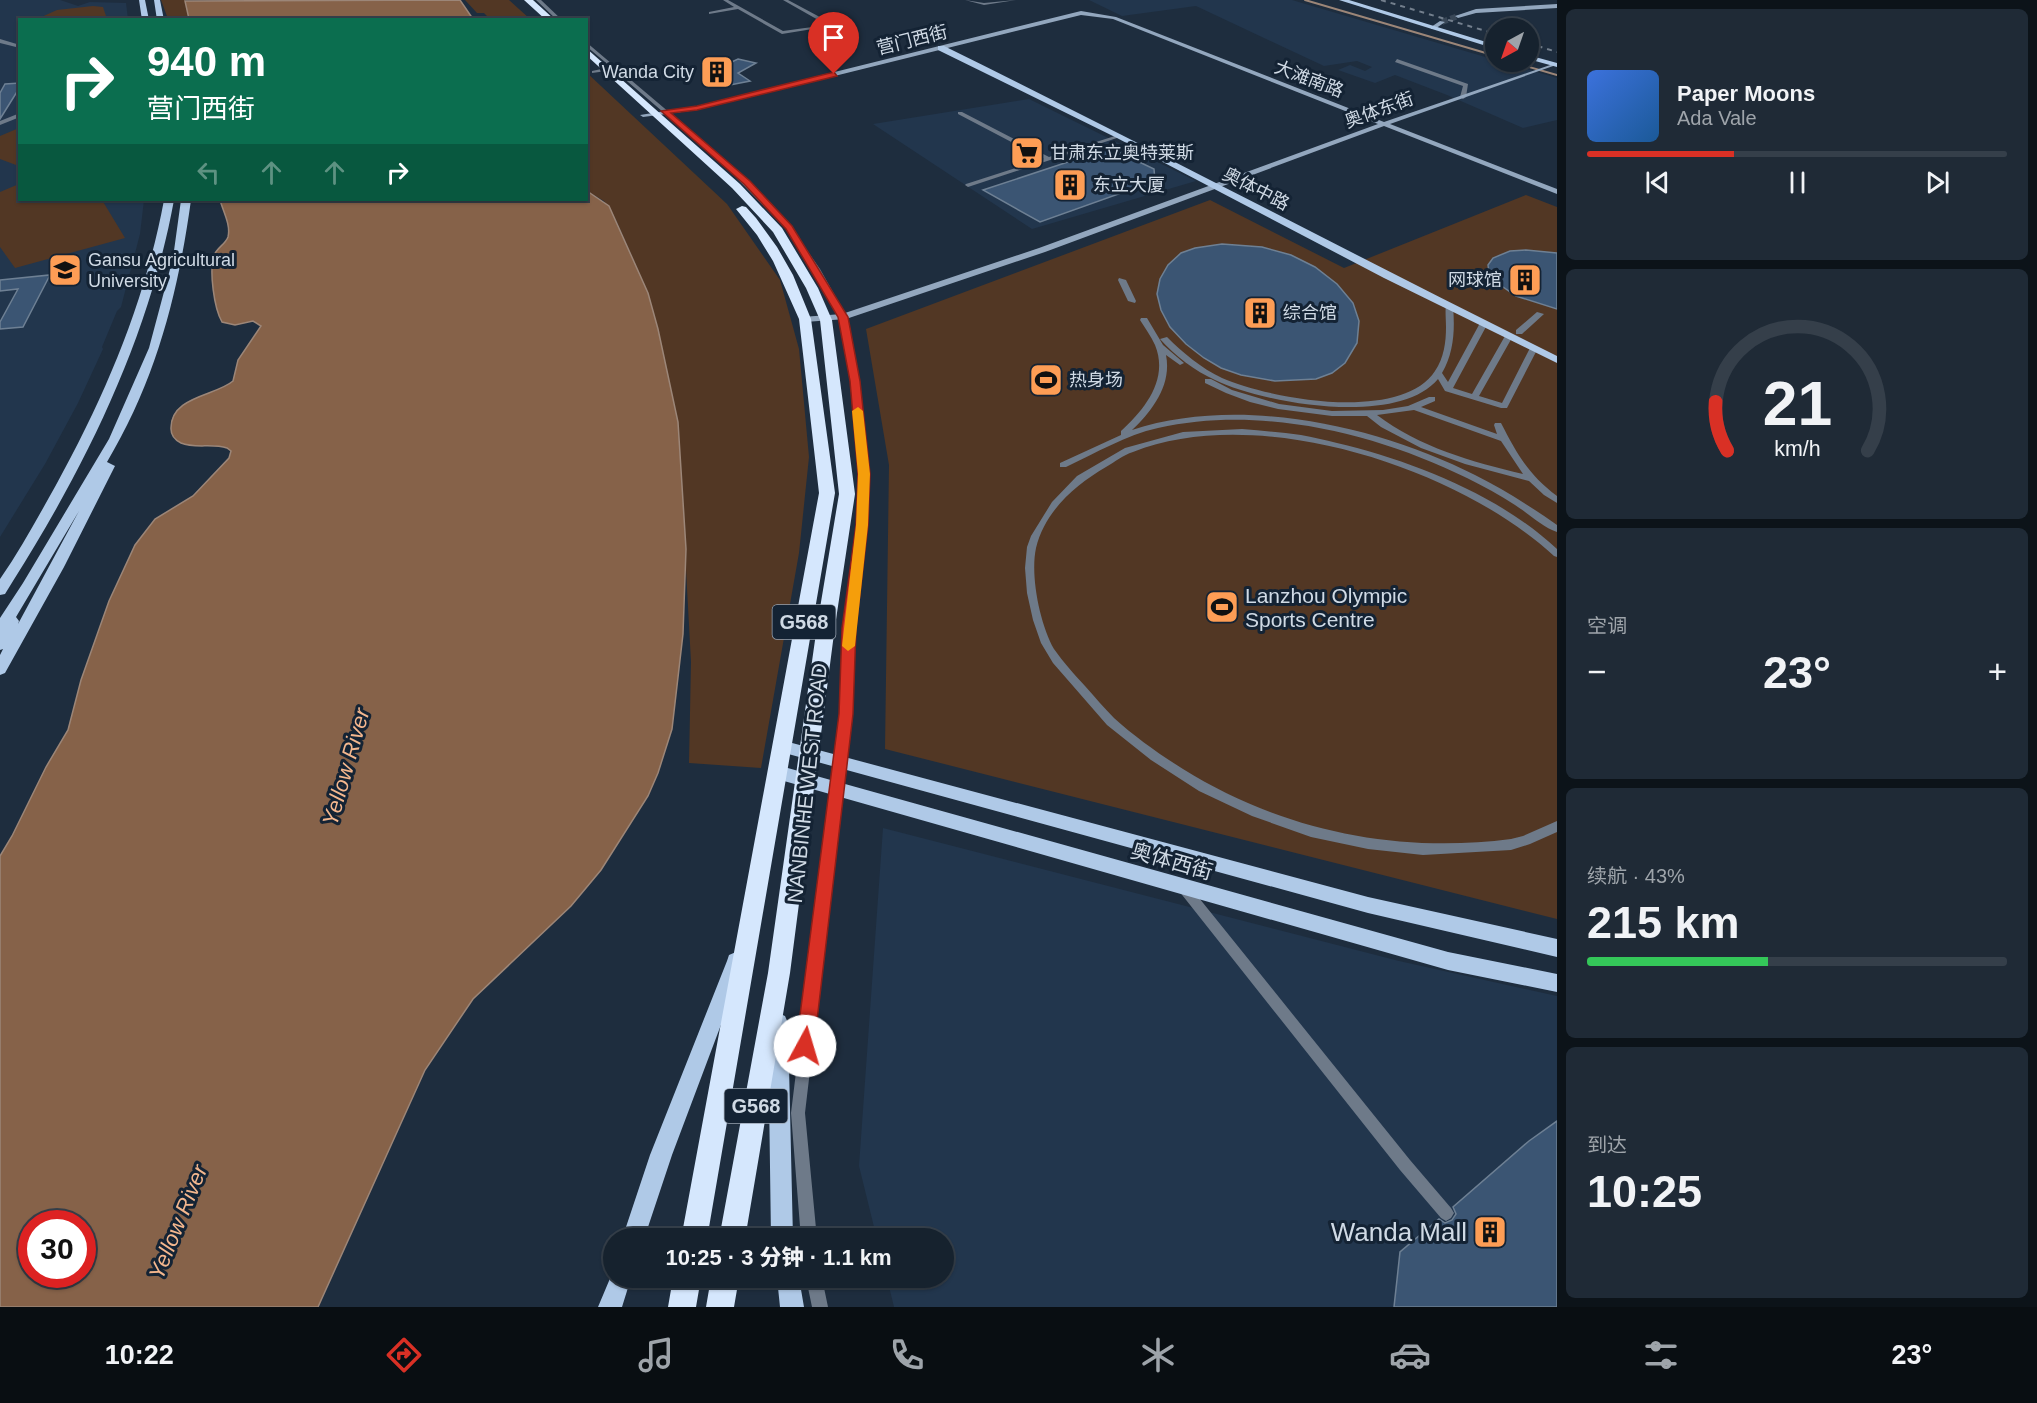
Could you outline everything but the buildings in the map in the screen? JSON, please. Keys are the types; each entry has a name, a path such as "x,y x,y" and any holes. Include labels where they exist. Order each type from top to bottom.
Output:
{"highway":[{"path":"528,0 549,18"},
{"name":"NANBINHE WEST ROAD","path":"588,51 612,68 750,218 796,292 805,319 827,493 696,1228"},
{"name":"NANBINHE WEST ROAD","path":"590,69 654,113 735,186 778,230 812,288 835,319 847,494 804,780 779,973 734,1228"},
{"path":"682,1307 685,1288"},
{"path":"720,1307 723,1288"}],"main road":[{"path":"142,0 146,18"},
{"path":"157,0 161,18"},
{"path":"1342,0 1485,38"},
{"path":"1357,0 1438,25 1485,43"},
{"name":"奥体中路","path":"940,48 1219,184 1514,334 1557,360"},
{"path":"1539,56 1554,64"},
{"path":"1539,60 1554,64"},
{"name":"奥体中路","path":"1219,184 1449,306 1484,323 1557,350"},
{"path":"0,590 86,443 140,321 158,256 169,201"},
{"path":"0,669 57,567 135,416 178,258 186,201"},
{"path":"0,645 36,572 115,439 155,348"},
{"path":"12,572 36,572"},
{"path":"0,629 28,587"},
{"name":"奥体西街","path":"781,746 1368,905 1557,948"},
{"name":"奥体西街","path":"777,772 1448,962 1557,982"},
{"path":"637,1228 661,1155 750,924"},
{"path":"779,973 782,1228"},
{"path":"610,1307 617,1288"},
{"path":"789,1288 792,1307"}],"street":[{"path":"538,0 558,18"},
{"path":"725,0 782,33 830,26 785,0"},
{"path":"967,0 984,4 1014,0"},
{"path":"1458,16 1486,10 1557,6"},
{"path":"711,13 738,8"},
{"name":"营门西街","path":"654,113 697,108 1082,13"},
{"name":"大滩南路","path":"1082,13 1114,18 1557,192"},
{"path":"0,41 18,46"},
{"name":"NANBINHE WEST ROAD","path":"588,45 612,68"},
{"path":"1397,61 1466,85 1463,97"},
{"name":"奥体东街","path":"835,319 1042,250 1554,64"},
{"path":"590,69 612,68"},
{"name":"NANBINHE WEST ROAD","path":"654,113 747,182 789,228 835,319 855,381 864,474 862,525 849,628 846,714 798,1113 807,1228"},
{"path":"960,113 1049,159"},
{"path":"0,123 18,117"},
{"path":"968,186 1120,136"},
{"path":"1122,280 1132,301"},
{"path":"1162,342 1220,380 1261,393 1314,402 1362,404 1399,400 1424,388 1438,373 1448,354 1450,343 1449,306"},
{"path":"1474,397 1514,334 1540,314"},
{"path":"805,319 835,319"},
{"path":"1144,320 1184,366 1218,386 1249,399 1287,409 1327,413 1368,413 1413,407 1432,399"},
{"path":"1448,389 1484,323"},
{"path":"1120,436 1142,417 1154,401 1161,381 1162,342"},
{"path":"1438,373 1448,389 1504,406 1534,348"},
{"path":"1305,393 1314,402"},
{"path":"1413,407 1503,439"},
{"path":"1458,423 1464,412"},
{"path":"1368,413 1383,426 1407,438 1492,470 1533,479"},
{"path":"1063,465 1120,436 1160,425 1210,418 1262,419 1315,425 1364,436 1410,450 1476,480 1557,529"},
{"path":"1498,425 1503,439 1520,464 1557,500"},
{"path":"1557,554 1524,525 1450,484 1386,458 1315,441 1258,433 1203,433 1149,442 1097,465 1070,486 1044,520 1030,556 1030,586 1049,650 1086,697 1135,744 1196,785 1275,820 1363,844 1443,851 1521,842 1557,826"},
{"path":"1183,887 1446,1213"},
{"path":"816,1288 820,1307"}],"shaded area":[{"name":"Gansu Agricultural University","path":"0,0 60,0 78,6 90,2 126,3 128,18 18,18 18,201 144,201 140,234 121,307 117,311 103,349 78,403 45,464 0,537"},
{"path":"161,0 185,0 189,18 168,18"},
{"path":"465,0 509,0 529,18 489,18 484,13 477,13"},
{"path":"1089,0 1292,0 1485,57 1485,72 1537,72 1557,78 1557,120 1523,128 1395,75 1375,83 1338,70 1350,65 1365,71 1372,67 1357,61 1324,66 1196,6 1122,16"},
{"path":"103,7 107,18 39,18 57,10"},
{"path":"588,74 727,204 780,280 799,349 809,457 799,553 761,768 689,763 691,662 678,422 648,293 616,220 604,201 588,192"},
{"name":"甘肃东立奥特莱斯","path":"1029,99 1196,181 1032,229 873,124"},
{"path":"18,128 18,164 0,159 0,136"},
{"path":"18,184 18,201 103,201 125,238 15,268 0,247 0,192"},
{"name":"Lanzhou Olympic Sports Centre","path":"1526,195 1557,207 1557,919 885,749 889,465 866,329 1210,200 1344,268"},
{"path":"883,828 1399,961 1557,996 1557,1307 894,1307 889,1288 954,1288 954,1228 874,1228 859,1166"}],"water":[{"path":"460,0 472,18 189,18 185,1"},
{"name":"Yellow River","path":"588,192 609,206 648,293 678,422 686,549 683,634 672,729 648,796 601,870 571,906 473,999 425,1070 318,1307 0,1307 0,856 68,730 81,680 109,601 135,545 155,519 193,496 229,458 231,451 227,448 181,443 174,437 171,429 173,418 186,403 233,381 238,360 261,326 253,321 235,325 222,322 219,316 212,271 215,253 227,240 229,232 220,201 588,201"}],"waterway":[{"path":"1305,0 1485,53"},
{"path":"1539,70 1557,75"}],"tunnel":[{"path":"1442,22 1458,16"}],"railway":[{"path":"1381,0 1485,31"},
{"path":"1539,46 1557,52"}],"slow traffic":[{"path":"848,646 862,525 864,474 858,411"}],"place":[{"name":"Wanda City","path":"717,72"},
{"name":"甘肃东立奥特莱斯","path":"1027,153"},
{"name":"东立大厦","path":"1070,185"},
{"name":"Gansu Agricultural University","path":"65,270"},
{"name":"网球馆","path":"1525,280"},
{"name":"综合馆","path":"1260,313"},
{"name":"热身场","path":"1046,380"},
{"name":"Lanzhou Olympic Sports Centre","path":"1222,607"},
{"name":"Wanda Mall","path":"1490,1232"}],"route":[{"path":"805,1046 846,714 849,628 862,525 864,474 855,381 843,317 816,269 789,228 747,182 665,111 697,108 834,74"}]}
